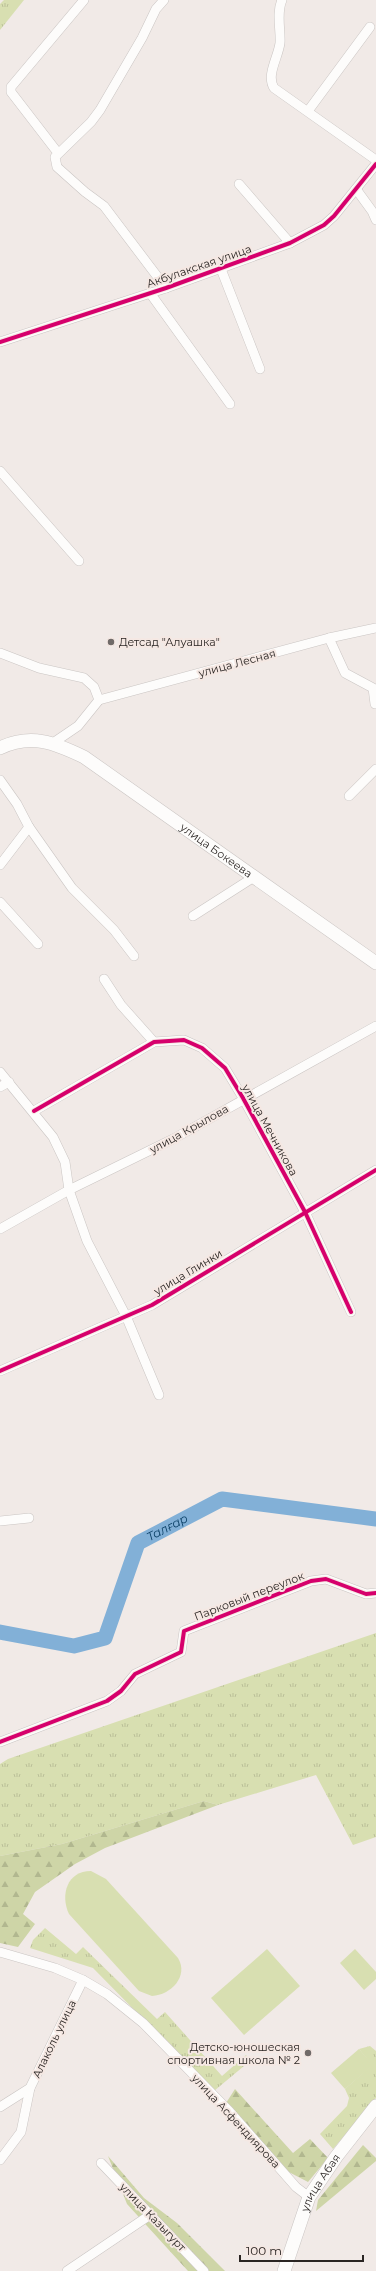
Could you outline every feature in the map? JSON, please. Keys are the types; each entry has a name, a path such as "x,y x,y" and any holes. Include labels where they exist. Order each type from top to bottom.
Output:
{"main road":[{"name":"улица Бокеева","path":"0,748 28,740 53,743 84,757 376,963"},
{"name":"улица Абая","path":"284,2271 309,2196 336,2157 376,2106"}],"street":[{"path":"58,153 11,92 11,87 84,0"},
{"path":"164,0 156,9 142,38 100,110 91,122 55,157 57,167 84,192 104,206 166,288"},
{"path":"282,0 279,24 280,43 271,77 274,88 376,160"},
{"path":"308,111 370,27"},
{"name":"Акбулакская улица","path":"0,342 166,288 290,243 324,225 376,164"},
{"path":"239,184 290,243"},
{"path":"356,189 375,214"},
{"path":"221,269 260,369"},
{"path":"150,293 230,404"},
{"path":"0,471 79,561"},
{"name":"улица Лесная","path":"99,700 329,638 376,628"},
{"path":"329,638 343,670 349,676 373,688 375,704"},
{"path":"0,653 15,661 84,678 94,687 99,700 78,726 53,743"},
{"path":"349,796 376,769"},
{"path":"0,780 17,804 29,827 72,888 114,930 134,956"},
{"path":"0,866 29,827"},
{"path":"193,916 254,877"},
{"path":"0,902 38,944"},
{"path":"104,979 121,1005 154,1042"},
{"name":"улица Крылова","path":"0,1229 69,1190 173,1139 243,1098 376,1026"},
{"name":"улица Мечникова","path":"34,1112 154,1042 184,1040 202,1048 225,1068 243,1098 305,1212 351,1312"},
{"path":"0,1072 53,1137 65,1162 69,1190 87,1241 126,1316 159,1396"},
{"path":"0,1087 9,1082"},
{"name":"улица Глинки","path":"0,1371 152,1305 376,1170"},
{"path":"0,1521 29,1518"},
{"name":"Парковый переулок","path":"0,1742 107,1702 121,1692 135,1674 181,1652 184,1631 311,1581 326,1579 366,1594 376,1592"},
{"name":"улица Асфендиярова","path":"0,1952 54,1968 83,1980 107,1994 143,2023 230,2112 296,2187 309,2196"},
{"name":"Алаколь улица","path":"0,2107 30,2088 83,1980"},
{"path":"0,2160 21,2132 30,2088"},
{"name":"улица Казыгурт","path":"101,2163 204,2271"},
{"path":"67,2271 150,2215"}],"green space":[{"path":"4,0 24,0 0,30 0,4"},
{"path":"376,1633 376,1837 353,1845 316,1775 218,1805 204,1801 62,1844 0,1856 0,1764 8,1759"},
{"path":"204,1801 218,1805 105,1848 75,1864 35,1892 23,1914 35,1924 18,1947 0,1943 0,1856 62,1844"},
{"path":"91,1871 106,1879 178,1958 181,1965 180,1978 166,1992 152,1996 139,1991 69,1914 65,1899 68,1885 76,1875"},
{"path":"45,1928 76,1954 83,1947 157,2019 165,2012 222,2076 246,2055 250,2061 214,2091 93,1968 30,1948 33,1940"},
{"path":"267,1949 300,1986 244,2035 211,1998"},
{"path":"355,1949 376,1972 376,1979 364,1990 340,1963"},
{"path":"370,2046 376,2051 376,2098 333,2149 320,2134 347,2106 349,2098 345,2089 372,2065 359,2049"},
{"path":"359,2049 373,2065 345,2089 331,2073"},
{"path":"235,2089 293,2153 310,2139 328,2158 308,2182 283,2169 226,2103"},
{"path":"363,2145 376,2158 376,2161 316,2211 318,2200"},
{"path":"108,2156 144,2198 177,2223 225,2271 188,2271 127,2204"}],"waterway":[{"name":"Талғар","path":"0,1632 74,1646 105,1638 138,1543 222,1499 376,1519"}],"cycle path":[{"path":"0,342 166,288 290,243 324,225 334,216 376,164"},
{"path":"34,1111 154,1042 184,1040 202,1048 225,1068 243,1098 305,1212 351,1312"},
{"path":"0,1371 152,1305 376,1170"},
{"path":"0,1742 107,1701 121,1691 135,1674 181,1652 184,1631 311,1581 326,1579 366,1594 376,1593"}],"place":[{"name":"Детсад \"Алуашка\"","path":"111,642"},
{"name":"Детско-юношеская спортивная школа № 2","path":"308,2053"}]}
